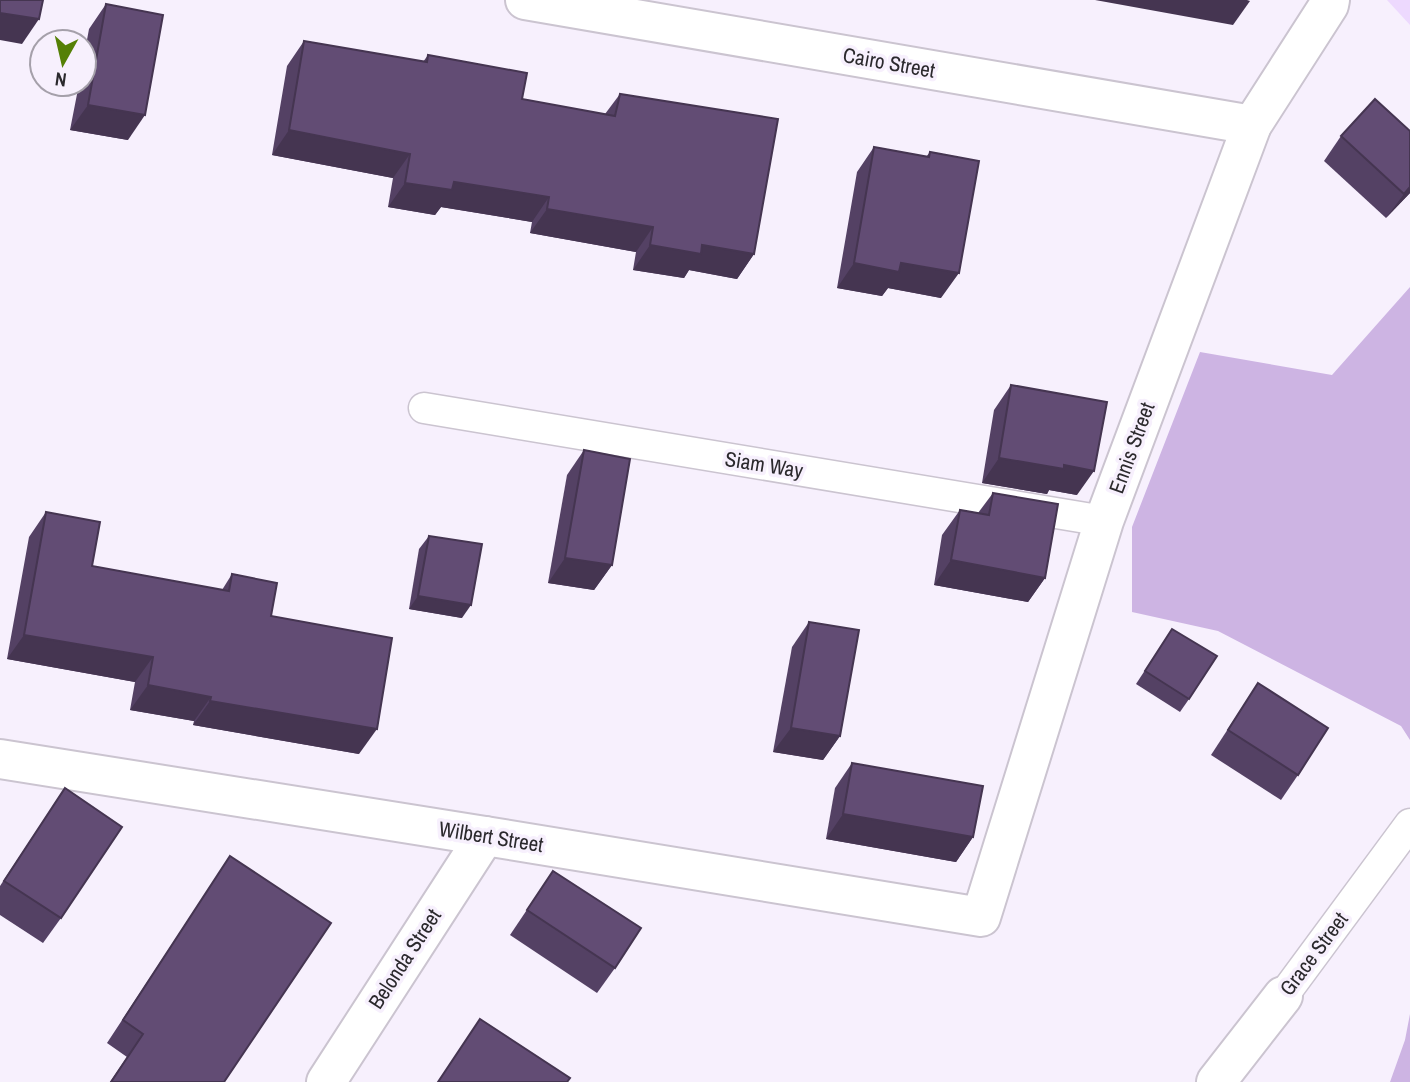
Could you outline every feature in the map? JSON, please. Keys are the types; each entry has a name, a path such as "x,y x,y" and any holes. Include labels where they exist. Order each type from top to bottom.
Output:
{"street":[{"name":"Cairo Street","path":"525,0 1252,125"},
{"name":"Ennis Street","path":"981,917 1104,522 1252,125 1329,5 1329,0"},
{"name":"Wilbert Street","path":"0,759 981,917"},
{"name":"Belonda Street","path":"326,1082 485,836"},
{"name":"Grace Street","path":"1216,1082 1283,996"}],"lane":[{"name":"Siam Way","path":"424,408 1104,522"},
{"name":"Grace Street","path":"1283,996 1410,824"}],"shaded area":[{"path":"1387,0 1410,0 1410,25"},
{"path":"1410,287 1410,740 1401,726 1218,631 1132,612 1132,527 1200,352 1332,375"},
{"path":"1410,1014 1410,1082 1390,1082 1405,1040"}],"building":[{"path":"0,0 43,0 39,19 0,13"},
{"path":"106,4 163,15 145,115 88,105 89,98 98,98 98,49"},
{"path":"304,41 427,62 428,55 527,73 522,99 615,116 620,94 778,119 754,254 702,245 701,254 650,245 653,227 547,209 549,197 454,182 452,190 405,183 410,154 289,130"},
{"path":"1375,99 1410,131 1410,187 1404,194 1341,136"},
{"path":"874,147 929,157 930,152 979,161 959,273 901,263 899,272 854,263"},
{"path":"1011,385 1107,402 1094,471 999,458"},
{"path":"584,450 630,459 612,565 565,558"},
{"path":"993,493 1058,504 1045,578 951,560 960,510 989,515"},
{"path":"46,512 100,522 92,566 229,591 232,574 277,583 271,616 392,638 377,729 210,701 211,697 148,685 153,657 24,635"},
{"path":"429,536 482,544 471,605 418,596"},
{"path":"809,622 859,630 840,736 791,728"},
{"path":"1172,629 1217,656 1189,699 1145,671"},
{"path":"1258,683 1328,728 1298,775 1228,730"},
{"path":"852,763 983,786 973,837 843,814"},
{"path":"65,788 122,827 61,918 4,881"},
{"path":"230,856 331,923 224,1082 111,1082 143,1034 123,1020"},
{"path":"553,871 641,928 615,968 527,910"},
{"path":"480,1019 570,1078 567,1082 438,1082"}]}
